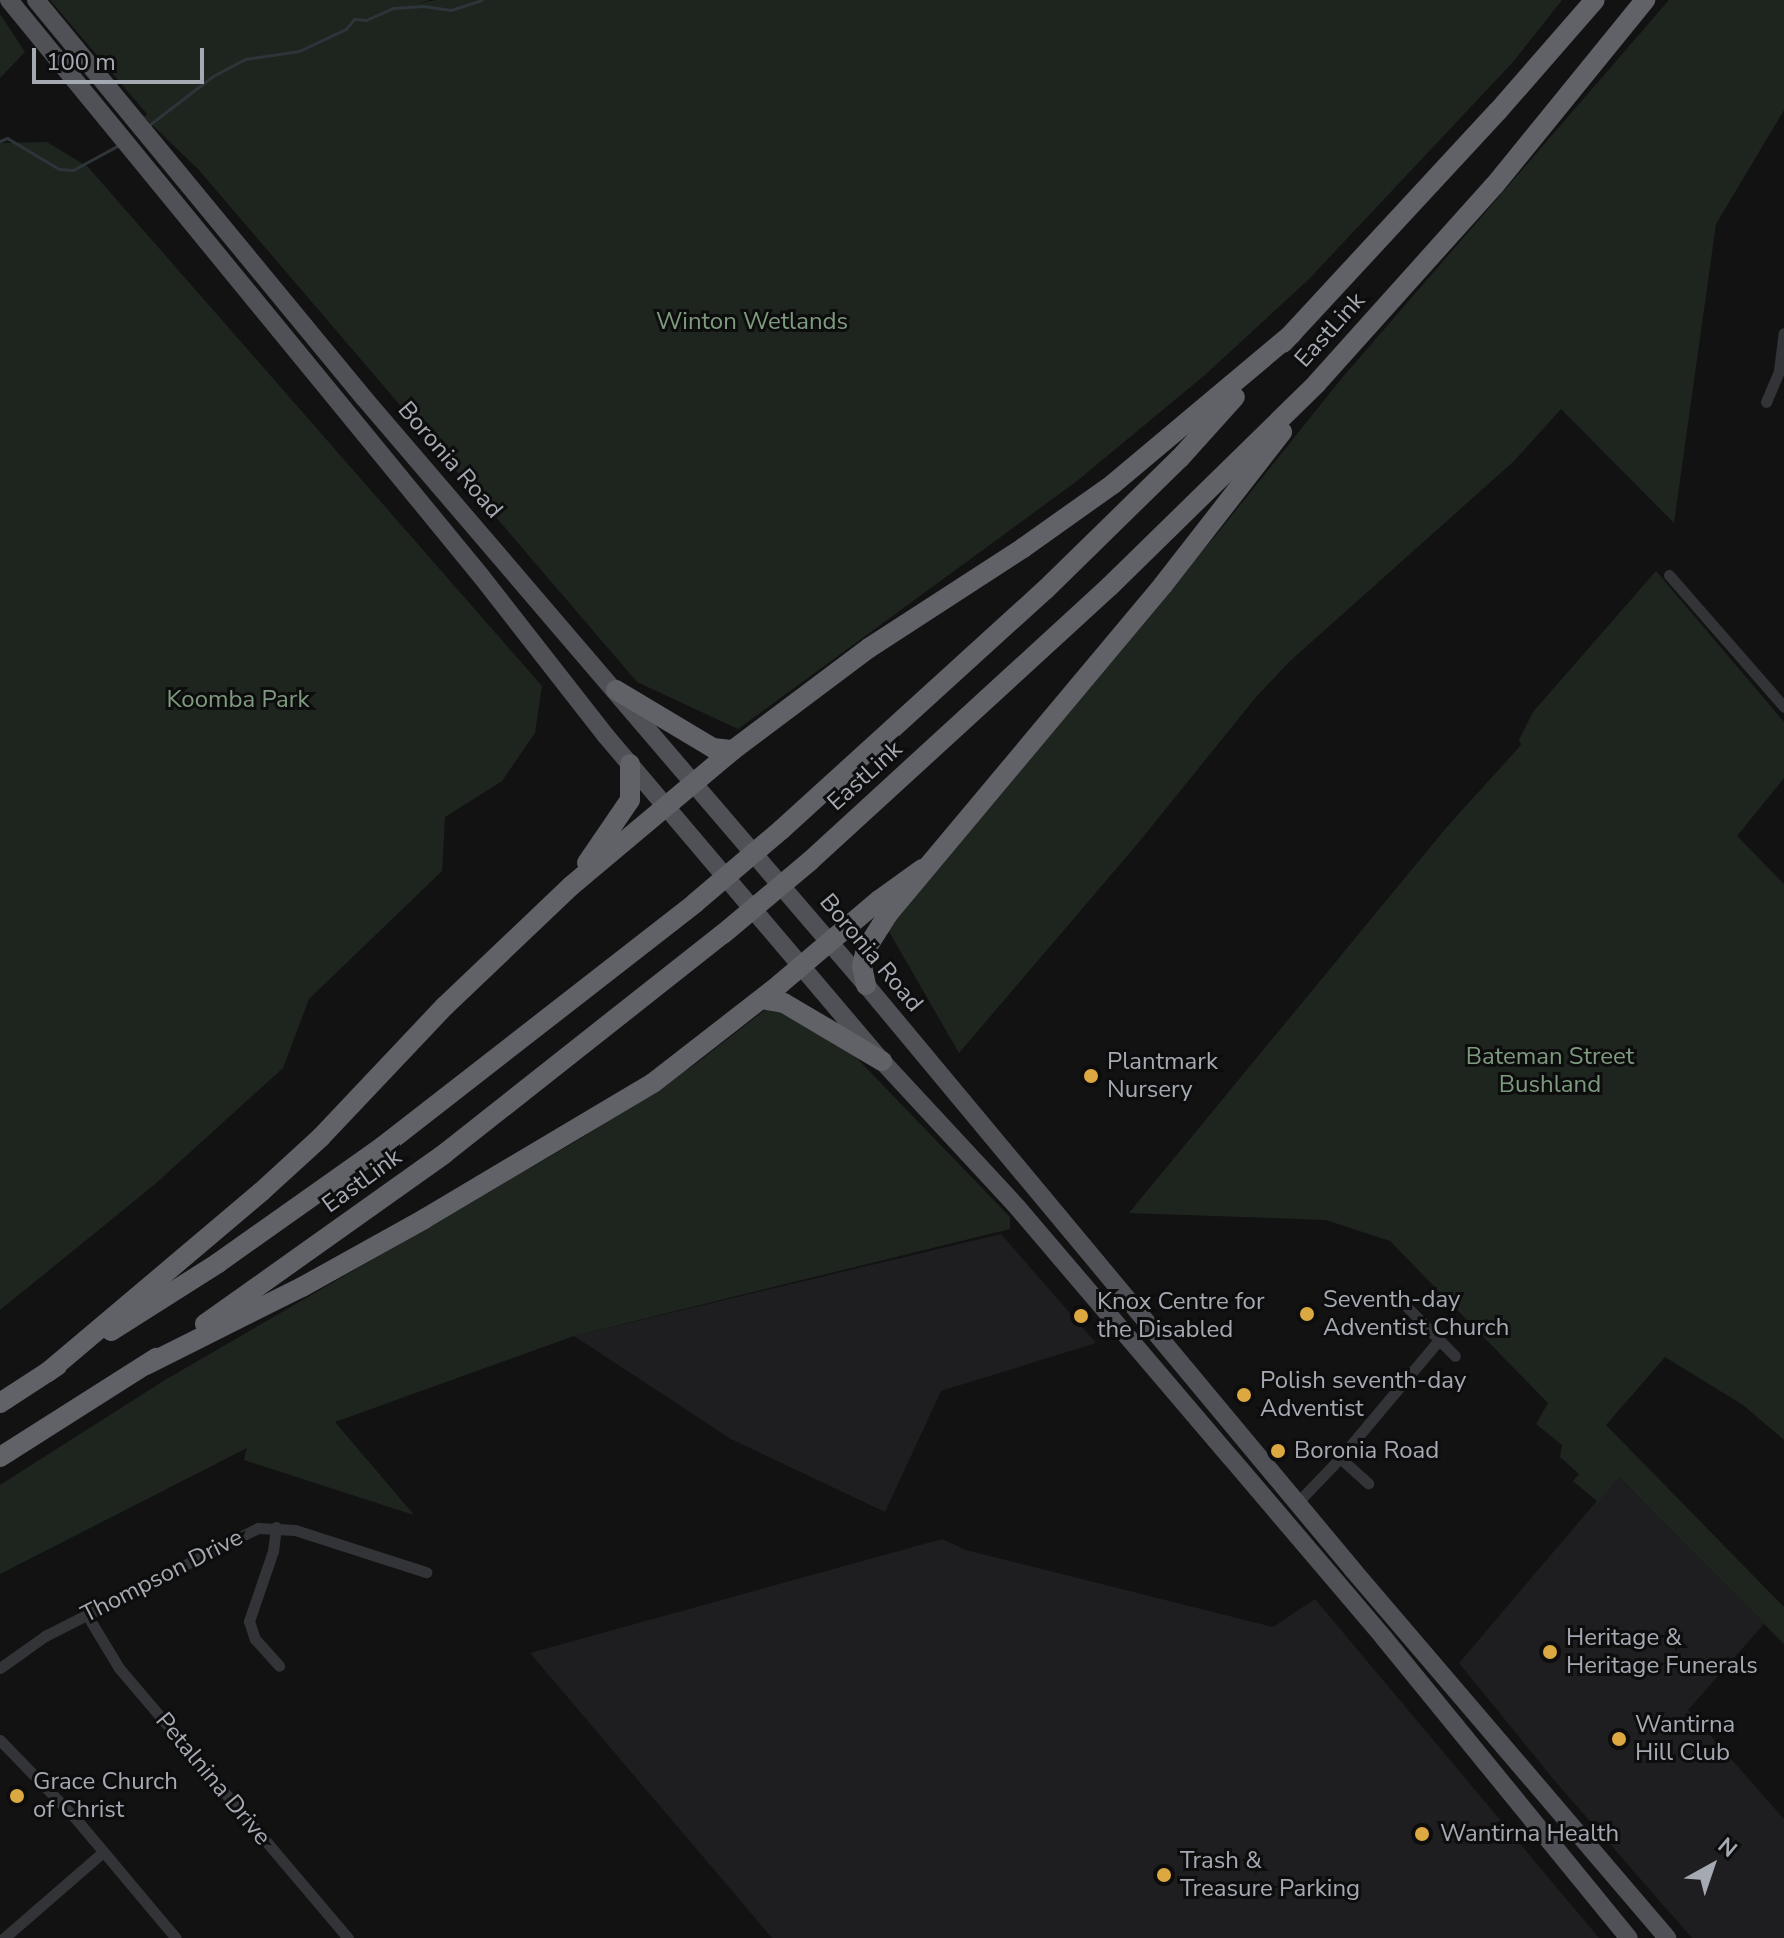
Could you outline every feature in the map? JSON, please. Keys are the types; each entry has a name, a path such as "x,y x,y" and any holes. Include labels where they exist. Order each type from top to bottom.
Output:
{"highway":[{"name":"EastLink","path":"0,1403 218,1263 382,1147 695,903 781,830 1045,590 1180,458 1498,111 1595,0"},
{"name":"EastLink","path":"0,1457 146,1365 444,1154 723,934 810,861 1109,587 1317,383 1494,186 1645,0"},
{"path":"48,1372 311,1146 445,1006 571,886 733,750 869,648 1023,548 1113,484 1292,334"},
{"path":"866,985 862,966 866,949 922,869 1163,585 1317,383"},
{"path":"616,690 713,748 733,750"},
{"path":"571,886 630,800 630,764"},
{"path":"146,1365 315,1280 576,1131 653,1083 762,999 879,900 922,869"},
{"path":"762,999 784,1003 882,1061"}],"main road":[{"name":"Boronia Road","path":"9,0 348,411 630,764 882,1061 1031,1224 1384,1638 1629,1938"},
{"name":"Boronia Road","path":"36,0 364,398 695,782 1297,1503 1667,1938"},
{"path":"348,411 364,398"},
{"path":"959,1097 950,1111 960,1145"},
{"path":"1031,1224 1052,1208"},
{"path":"1147,1360 1158,1333"},
{"path":"1547,1840 1569,1824"}],"street":[{"path":"1766,402 1779,371 1784,333"},
{"path":"1669,575 1784,707"},
{"path":"1408,1308 1455,1356"},
{"path":"1297,1503 1340,1458 1439,1340"},
{"path":"1340,1458 1368,1483"},
{"path":"276,1527 273,1551 249,1621 255,1639 279,1666"},
{"name":"Thompson Drive","path":"0,1668 25,1649 242,1533 276,1527 426,1572"},
{"name":"Petalnina Drive","path":"87,1615 119,1668 348,1938"},
{"path":"0,1740 103,1852 176,1938"},
{"path":"4,1938 103,1852"}],"shaded area":[{"path":"1001,1234 1096,1343 941,1391 885,1512 731,1439 574,1336"},
{"path":"1618,1476 1764,1624 1688,1710 1784,1819 1784,1938 1692,1938 1554,1780 1459,1663"},
{"path":"942,1539 966,1550 1273,1627 1315,1599 1599,1938 772,1938 530,1653"}],"green space":[{"name":"Winton Wetlands","path":"50,0 430,0 416,4 436,0 1562,0 1513,62 1308,280 1206,374 1077,481 738,729 637,682 198,169 144,117 147,114"},
{"path":"1669,0 1784,0 1784,110 1716,224 1674,523 1561,409 1514,461 1289,662 1256,697 1139,842 959,1053 887,928 1089,682 1216,535 1342,378"},
{"path":"0,14 25,52 0,78"},
{"name":"Koomba Park","path":"47,142 88,167 542,686 535,733 502,781 445,817 442,871 309,999 283,1068 154,1185 0,1310 0,143"},
{"name":"Bateman Street Bushland","path":"1656,571 1784,722 1784,778 1737,836 1784,884 1784,1440 1743,1405 1665,1357 1606,1425 1784,1607 1784,1644 1619,1477 1598,1502 1573,1481 1579,1474 1560,1457 1562,1445 1536,1424 1548,1403 1390,1241 1326,1220 1129,1213 1446,828 1521,745 1519,740 1533,712"},
{"path":"765,1010 781,1010 848,1049 1010,1217 1010,1229 574,1336 335,1422 414,1515 244,1460 247,1448 0,1574 0,1485 165,1380 580,1139 694,1065"}],"waterway":[{"path":"149,125 213,76 245,59 299,51 346,29 354,19 366,20 393,8 423,6 451,10 481,0"},
{"path":"0,141 7,138 59,169 73,170 119,145"}],"place":[{"name":"Plantmark Nursery","path":"1091,1076"},
{"name":"Seventh-day Adventist Church","path":"1307,1314"},
{"name":"Knox Centre for the Disabled","path":"1081,1316"},
{"name":"Polish seventh-day Adventist","path":"1244,1395"},
{"name":"Boronia Road","path":"1278,1451"},
{"name":"Heritage & Heritage Funerals","path":"1550,1652"},
{"name":"Wantirna Hill Club","path":"1619,1739"},
{"name":"Grace Church of Christ","path":"17,1796"},
{"name":"Wantirna Health","path":"1422,1834"},
{"name":"Trash & Treasure Parking","path":"1164,1875"}]}
